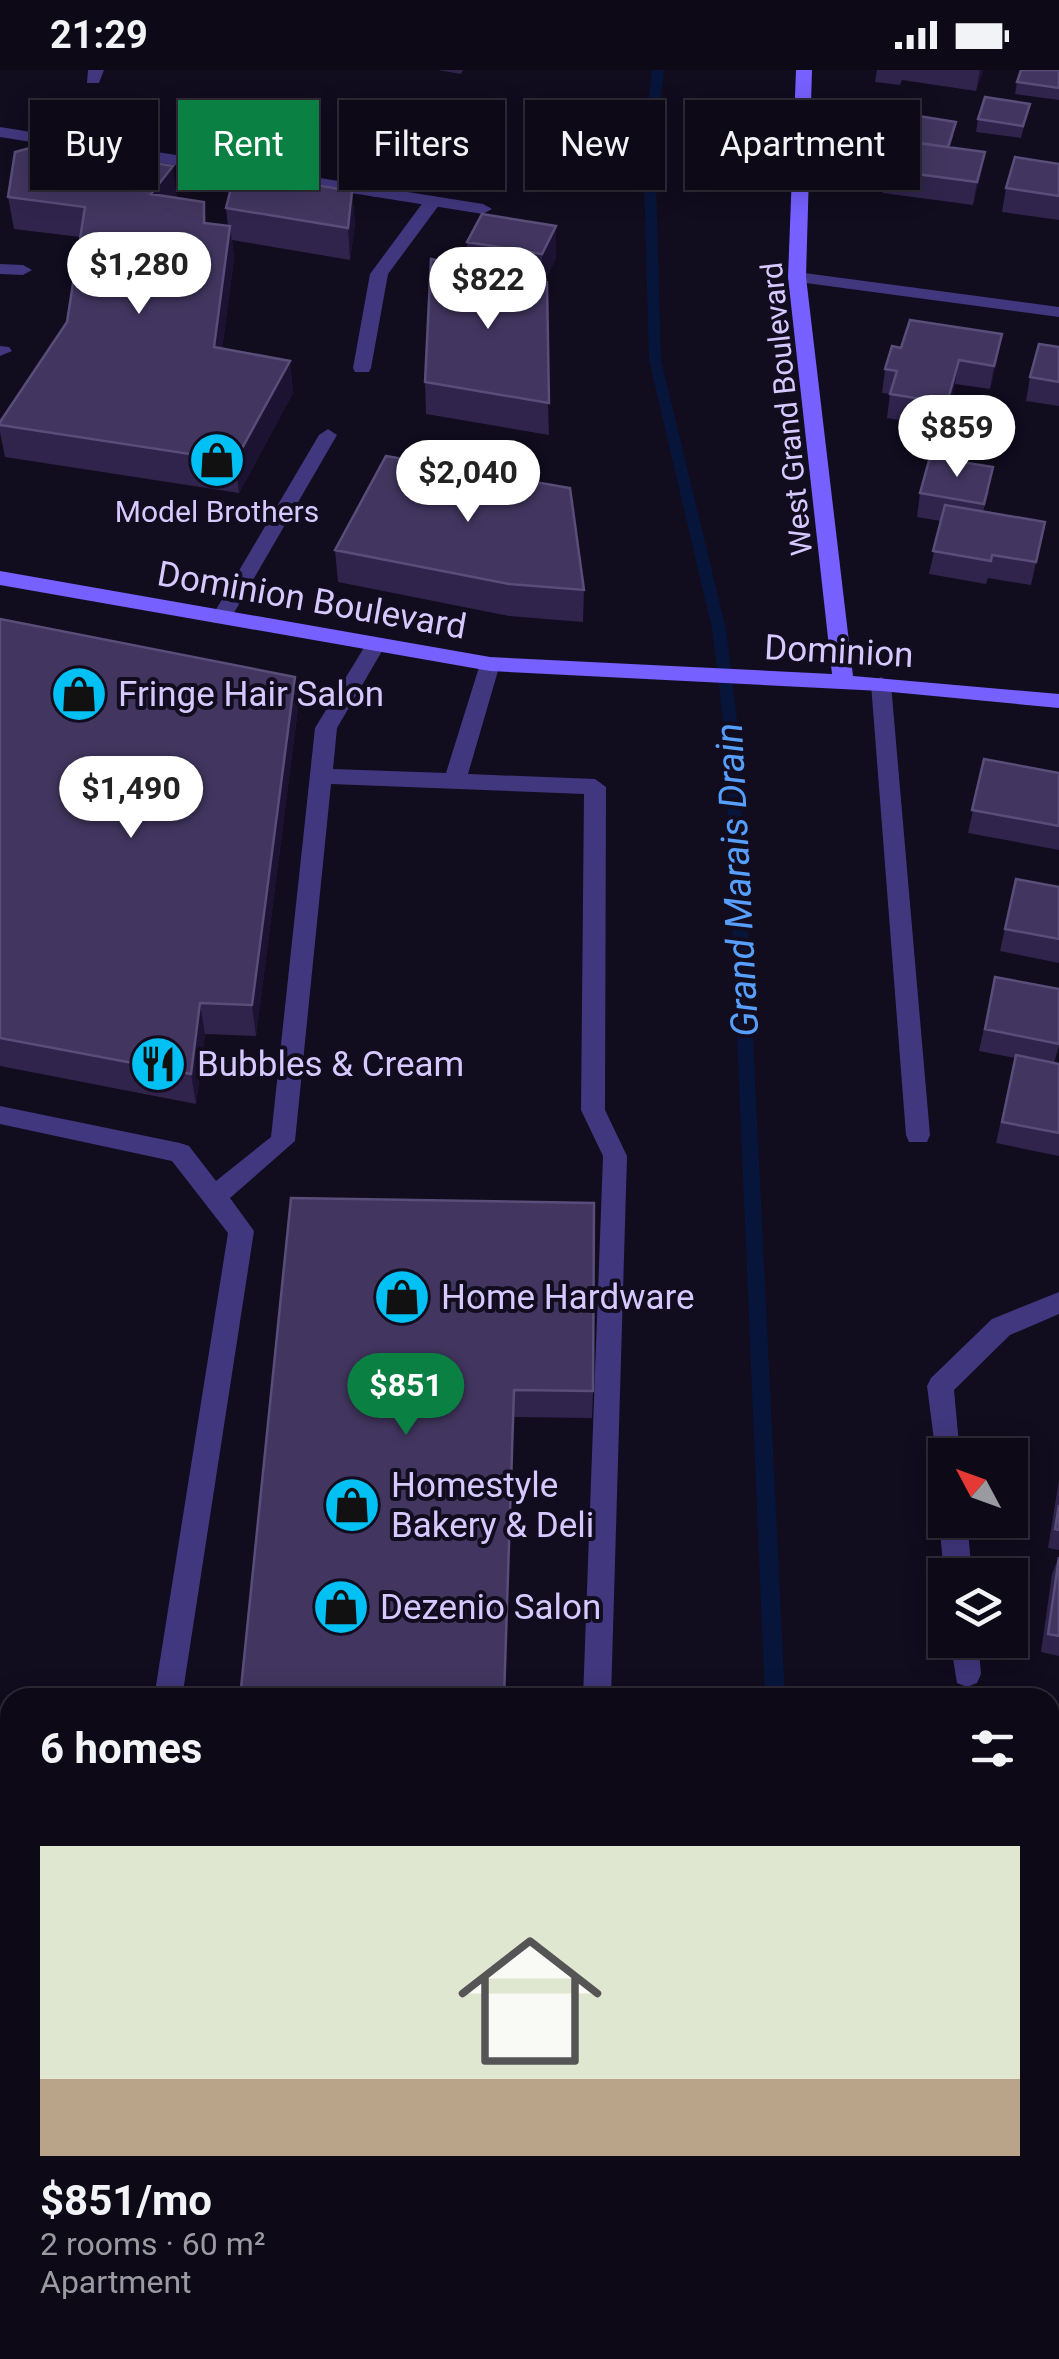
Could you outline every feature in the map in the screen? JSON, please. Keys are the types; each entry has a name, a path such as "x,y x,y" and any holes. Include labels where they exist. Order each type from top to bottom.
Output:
{"street":[{"name":"West Grand Boulevard","path":"804,70 797,277 844,682"},
{"path":"0,132 483,209"},
{"path":"362,368 379,274 433,202"},
{"path":"0,269 23,270"},
{"path":"797,277 1059,312"},
{"path":"221,618 328,435"},
{"name":"Dominion Boulevard","path":"0,578 490,664 614,673"},
{"path":"214,1197 283,1141 326,728 375,646"},
{"path":"455,781 490,664"},
{"name":"Dominion","path":"614,673 880,684 1059,701"},
{"path":"880,684 918,1135"},
{"path":"321,776 595,787 592,1110 614,1156 597,1688"},
{"path":"0,1115 180,1154 240,1231 170,1688"},
{"path":"945,1438 940,1386 1000,1326 1059,1302"},
{"path":"966,1658 967,1674"}],"building":[{"path":"1021,70 1059,70 1059,88 1017,82"},
{"path":"985,97 1030,104 1023,126 978,119"},
{"path":"920,116 956,122 948,147 920,143"},
{"path":"920,143 985,152 977,182 920,174"},
{"path":"30,148 30,190 154,190 151,194 204,202 204,223 230,226 214,347 290,361 235,461 0,425 67,322 85,207 8,197 15,152"},
{"path":"1015,157 1059,164 1059,196 1006,188"},
{"path":"158,164 173,166 158,185"},
{"path":"319,186 352,191 348,228 226,208 230,190 319,190"},
{"path":"482,214 556,226 542,254 467,242"},
{"path":"431,259 547,282 549,403 425,382"},
{"path":"910,320 1002,334 994,366 959,360 947,403 890,394 897,371 885,369 892,346 901,348"},
{"path":"1039,344 1059,347 1059,382 1030,377"},
{"path":"386,456 570,488 584,590 509,584 335,550"},
{"path":"930,457 993,467 984,504 920,493"},
{"path":"945,505 1045,522 1036,562 992,555 991,561 933,551"},
{"path":"0,619 295,677 252,1005 200,1003 191,1074 0,1038"},
{"path":"984,759 1059,773 1059,826 972,810"},
{"path":"1016,879 1059,887 1059,939 1005,929"},
{"path":"995,977 1059,989 1059,1044 985,1029"},
{"path":"1016,1055 1059,1064 1059,1133 1002,1122"},
{"path":"291,1198 594,1203 593,1391 514,1390 504,1688 241,1688"},
{"path":"1059,1557 1059,1636 1048,1634"}],"waterway":[{"name":"Grand Marais Drain","path":"658,70 649,146 655,360 719,629 731,728 775,1688"}],"place":[{"name":"Model Brothers","path":"217,460"},
{"name":"Fringe Hair Salon","path":"79,694"},
{"name":"Bubbles & Cream","path":"158,1064"},
{"name":"Home Hardware","path":"402,1297"},
{"name":"Homestyle Bakery & Deli","path":"352,1505"},
{"name":"Dezenio Salon","path":"341,1607"}]}
